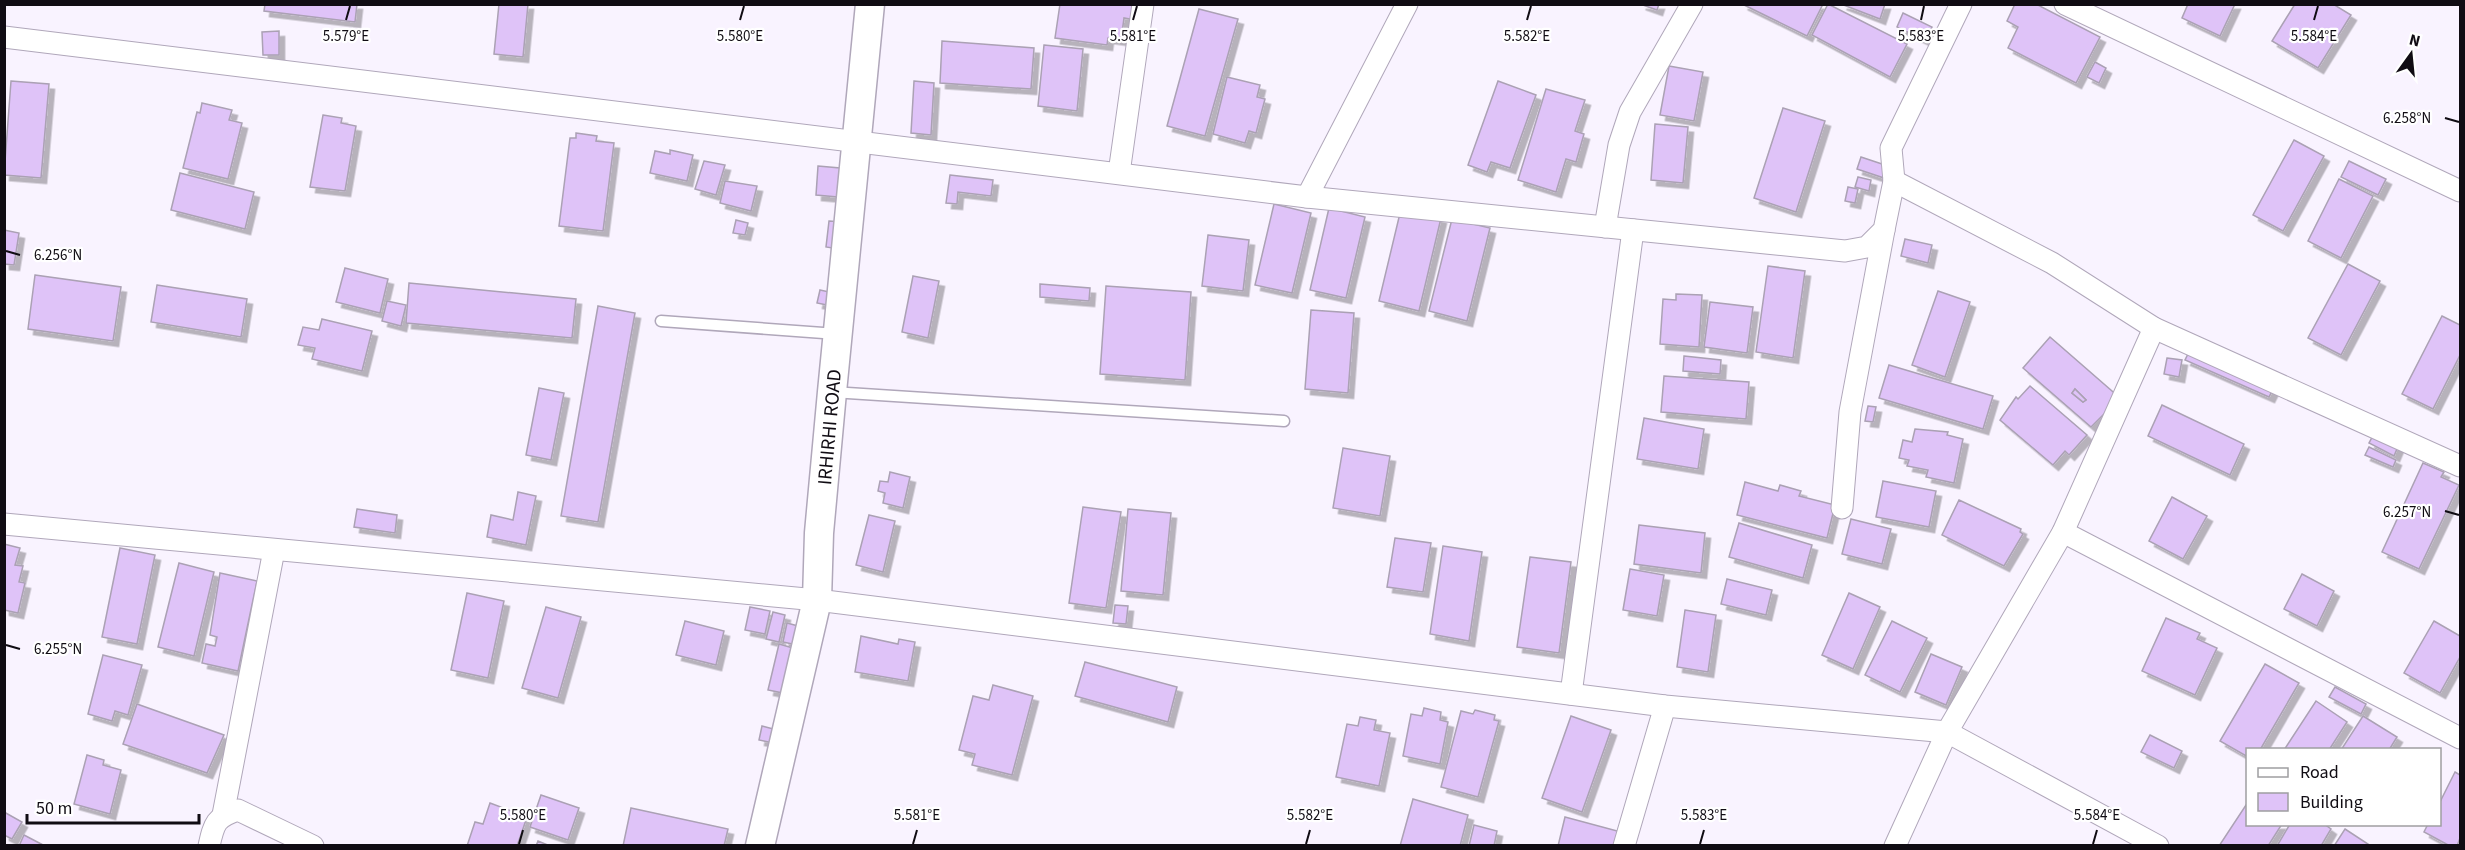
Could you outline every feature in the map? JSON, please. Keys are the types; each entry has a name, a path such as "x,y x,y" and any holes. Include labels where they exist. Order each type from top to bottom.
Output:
{"street":[{"name":"IRHIRHI ROAD","path":"760,846 817,600 819,532 870,4"},
{"path":"1119,173 1143,4"},
{"path":"1307,197 1407,4"},
{"path":"1605,227 1619,145 1630,112 1692,4"},
{"path":"1842,508 1850,411 1894,181 1891,148 1961,4"},
{"path":"2065,4 2460,191"},
{"path":"4,37 1307,197 1845,251 1867,247 1884,230"},
{"path":"1894,181 2052,263 2154,328 2460,466"},
{"path":"1571,694 1633,230"},
{"path":"1895,846 1947,732 2063,532 2154,328"},
{"path":"4,524 817,600 1665,706 1947,732 2158,846"},
{"path":"2063,532 2460,738"},
{"path":"223,815 274,550"},
{"path":"1624,846 1665,706"},
{"path":"209,846 214,825 223,815 238,810 313,846"}],"lane":[{"path":"662,321 837,334"},
{"path":"832,392 1284,421"}],"building":[{"path":"265,4 357,4 355,22 264,11"},
{"path":"499,4 528,4 523,57 494,54"},
{"path":"1060,4 1137,4 1135,20 1124,18 1121,40 1108,38 1107,45 1055,38"},
{"path":"1640,4 1659,4 1657,10"},
{"path":"1742,4 1823,4 1807,36"},
{"path":"1828,4 1907,44 1890,77 1812,35"},
{"path":"1841,4 1885,4 1880,19"},
{"path":"2015,4 2036,4 2100,37 2076,83 2008,48 2018,27 2007,21"},
{"path":"2188,4 2235,4 2220,36 2182,18"},
{"path":"2295,4 2333,4 2351,15 2318,68 2272,41"},
{"path":"1199,9 1238,19 1205,136 1167,126"},
{"path":"1903,13 1932,27 1926,41 1897,27"},
{"path":"279,31 279,55 263,55 262,32"},
{"path":"942,41 1034,48 1031,89 940,83"},
{"path":"1044,45 1083,49 1077,111 1038,106"},
{"path":"2095,62 2106,68 2099,83 2087,77"},
{"path":"1669,66 1703,72 1694,121 1660,115"},
{"path":"1227,77 1260,85 1257,97 1265,99 1256,133 1249,131 1245,143 1213,134"},
{"path":"11,81 49,84 41,178 4,175"},
{"path":"914,81 934,83 931,135 911,133"},
{"path":"1498,81 1536,95 1510,168 1491,162 1487,172 1468,165"},
{"path":"1546,89 1585,100 1575,131 1584,134 1576,162 1566,159 1556,192 1518,180"},
{"path":"202,103 232,110 229,120 242,123 228,179 183,168 197,112 200,113"},
{"path":"1783,108 1825,121 1796,212 1754,198"},
{"path":"323,115 342,118 341,123 356,126 345,191 310,187"},
{"path":"1655,124 1688,127 1683,183 1651,180"},
{"path":"576,133 597,136 596,141 614,143 603,231 559,226 570,138 576,138"},
{"path":"2294,140 2324,156 2283,231 2253,215"},
{"path":"670,150 693,155 687,181 650,173 655,151 670,154"},
{"path":"1861,157 1888,166 1884,178 1857,169"},
{"path":"704,161 725,165 716,195 695,189"},
{"path":"2349,161 2386,179 2378,195 2341,177"},
{"path":"818,166 840,168 838,197 816,195"},
{"path":"180,173 254,192 245,229 171,210"},
{"path":"950,175 993,180 991,196 958,192 957,204 946,203"},
{"path":"1858,177 1871,180 1869,191 1855,187"},
{"path":"2339,179 2373,196 2341,258 2308,241"},
{"path":"725,181 757,186 751,211 720,203"},
{"path":"1848,187 1858,189 1855,203 1845,201"},
{"path":"1274,204 1311,213 1292,293 1255,285"},
{"path":"1329,208 1365,217 1346,298 1310,290"},
{"path":"1401,209 1441,218 1419,311 1379,301"},
{"path":"1452,219 1490,228 1467,321 1429,311"},
{"path":"736,220 748,223 745,235 733,233"},
{"path":"829,221 842,222 838,249 826,247"},
{"path":"4,230 19,233 14,265 4,264"},
{"path":"1208,235 1249,240 1243,291 1202,286"},
{"path":"1905,239 1932,245 1928,263 1901,256"},
{"path":"2348,264 2380,281 2341,355 2308,338"},
{"path":"1768,266 1805,271 1793,358 1756,352"},
{"path":"345,268 388,279 380,313 336,302"},
{"path":"35,275 121,287 113,341 28,329"},
{"path":"913,276 939,281 928,338 902,332"},
{"path":"409,283 576,299 572,338 406,323"},
{"path":"1040,284 1090,288 1089,301 1040,297"},
{"path":"157,285 247,299 241,337 151,322"},
{"path":"1106,286 1191,292 1185,380 1100,374"},
{"path":"820,290 834,293 832,306 817,303"},
{"path":"1938,291 1970,302 1945,377 1912,365"},
{"path":"1676,294 1702,295 1699,347 1660,344 1663,299 1676,300"},
{"path":"387,301 406,305 401,326 382,321"},
{"path":"1710,302 1753,307 1747,353 1704,347"},
{"path":"598,306 635,313 598,522 561,516"},
{"path":"1311,310 1354,313 1348,393 1305,389"},
{"path":"2442,316 2460,325 2460,355 2433,409 2402,394"},
{"path":"322,319 372,331 362,371 312,359 315,348 298,345 303,327 319,330"},
{"path":"2050,337 2120,398 2091,427 2023,368","holes":["2075,389 2086,400 2083,402 2072,393"]},
{"path":"2190,350 2274,387 2269,397 2185,360"},
{"path":"1684,356 1721,360 1720,374 1683,371"},
{"path":"2167,358 2182,360 2179,377 2164,374"},
{"path":"1889,365 1993,396 1983,429 1879,398"},
{"path":"1664,376 1749,382 1746,419 1661,412"},
{"path":"2030,386 2087,435 2069,455 2065,451 2053,465 2000,420 2016,397 2018,399"},
{"path":"539,388 564,393 551,460 526,455"},
{"path":"2075,389 2086,400 2083,402 2072,393"},
{"path":"2162,405 2244,444 2230,475 2148,436"},
{"path":"1868,406 1876,407 1873,422 1865,421"},
{"path":"1644,418 1704,429 1698,469 1637,459"},
{"path":"1915,429 1948,432 1947,435 1963,439 1954,483 1926,477 1928,470 1907,466 1909,460 1899,458 1903,440 1912,442"},
{"path":"2375,432 2399,444 2394,456 2369,443"},
{"path":"2369,447 2396,460 2393,467 2365,455"},
{"path":"1343,448 1390,456 1380,516 1333,508"},
{"path":"2423,463 2444,472 2441,477 2459,485 2419,569 2382,552"},
{"path":"890,472 910,477 903,508 883,503 885,493 878,491 880,481 888,482"},
{"path":"1883,481 1936,491 1929,527 1876,517"},
{"path":"1745,482 1778,491 1780,485 1801,491 1799,496 1835,505 1827,538 1737,515"},
{"path":"518,492 536,496 526,545 487,537 491,515 513,520"},
{"path":"2172,497 2207,516 2183,559 2149,541"},
{"path":"1959,500 2021,529 2020,532 2023,534 2004,566 1942,535"},
{"path":"1083,507 1121,512 1106,608 1069,603"},
{"path":"357,509 397,515 395,533 354,527"},
{"path":"1128,509 1171,513 1163,595 1121,591"},
{"path":"869,515 895,521 883,572 856,565"},
{"path":"1851,519 1891,529 1882,564 1842,554"},
{"path":"1739,523 1812,545 1803,578 1729,557"},
{"path":"1639,525 1705,533 1701,573 1634,564"},
{"path":"1395,538 1431,543 1423,592 1387,587"},
{"path":"4,544 20,548 15,565 23,566 19,582 25,583 18,613 4,610"},
{"path":"1443,546 1482,552 1469,641 1430,634"},
{"path":"120,548 155,555 137,644 102,637"},
{"path":"1530,557 1571,562 1559,653 1517,647"},
{"path":"179,563 214,572 194,656 158,647"},
{"path":"1630,569 1664,575 1657,616 1623,610"},
{"path":"220,573 257,581 238,671 202,663 206,644 215,646 217,637 210,635"},
{"path":"2302,574 2334,591 2317,626 2284,609"},
{"path":"1727,579 1772,590 1766,615 1721,604"},
{"path":"467,593 504,601 488,678 451,670"},
{"path":"1849,593 1880,607 1853,669 1822,655"},
{"path":"1115,605 1128,606 1126,624 1113,623"},
{"path":"546,607 581,617 558,698 522,688"},
{"path":"750,607 770,611 765,634 745,630"},
{"path":"1685,610 1716,615 1708,672 1677,667"},
{"path":"773,612 785,615 779,642 766,639"},
{"path":"2166,618 2200,633 2197,639 2217,648 2195,695 2142,671"},
{"path":"685,621 724,631 716,665 676,655"},
{"path":"1892,621 1927,638 1900,692 1865,675"},
{"path":"2434,621 2460,636 2460,657 2440,693 2404,673"},
{"path":"787,623 802,627 797,645 783,642"},
{"path":"861,636 898,644 899,639 915,642 908,681 855,672"},
{"path":"779,644 793,648 783,693 768,690"},
{"path":"1931,654 1962,667 1946,705 1915,692"},
{"path":"103,655 142,665 128,715 115,711 112,721 88,714"},
{"path":"1085,662 1177,687 1168,722 1075,696"},
{"path":"2265,664 2299,683 2261,748 2246,748 2246,756 2220,741"},
{"path":"993,685 1033,696 1012,775 972,765 975,754 959,750 973,696 989,700"},
{"path":"2335,687 2366,704 2361,714 2329,697"},
{"path":"2316,701 2347,722 2330,748 2285,748"},
{"path":"137,704 224,735 207,773 123,744"},
{"path":"1424,708 1441,712 1440,720 1448,722 1440,764 1403,756 1411,714 1422,716"},
{"path":"1475,710 1495,715 1494,720 1499,721 1478,797 1441,787 1461,711 1473,714"},
{"path":"1571,716 1611,730 1582,812 1542,798"},
{"path":"2363,716 2397,737 2390,748 2342,748"},
{"path":"1360,717 1376,720 1374,730 1390,733 1379,786 1336,777 1347,724 1358,726"},
{"path":"762,726 781,731 778,744 759,740"},
{"path":"2150,735 2182,751 2174,768 2141,752"},
{"path":"87,755 104,760 103,765 121,770 110,814 74,804"},
{"path":"2455,772 2460,775 2460,838 2457,846 2450,846 2424,832 2427,826 2441,826 2441,800"},
{"path":"541,795 579,808 568,840 530,827"},
{"path":"1413,799 1468,815 1460,846 1400,846"},
{"path":"490,803 527,817 517,846 467,846 475,822 483,824"},
{"path":"2246,805 2246,826 2281,826 2268,846 2219,846"},
{"path":"631,808 728,829 724,846 623,846"},
{"path":"4,812 22,822 12,839 4,835"},
{"path":"1565,817 1621,832 1617,846 1558,846"},
{"path":"1474,825 1497,831 1494,846 1469,846"},
{"path":"2289,826 2327,826 2331,829 2321,846 2277,846"},
{"path":"2345,829 2371,846 2334,846"},
{"path":"24,835 45,846 19,846"},
{"path":"538,841 550,846 536,846"}]}
